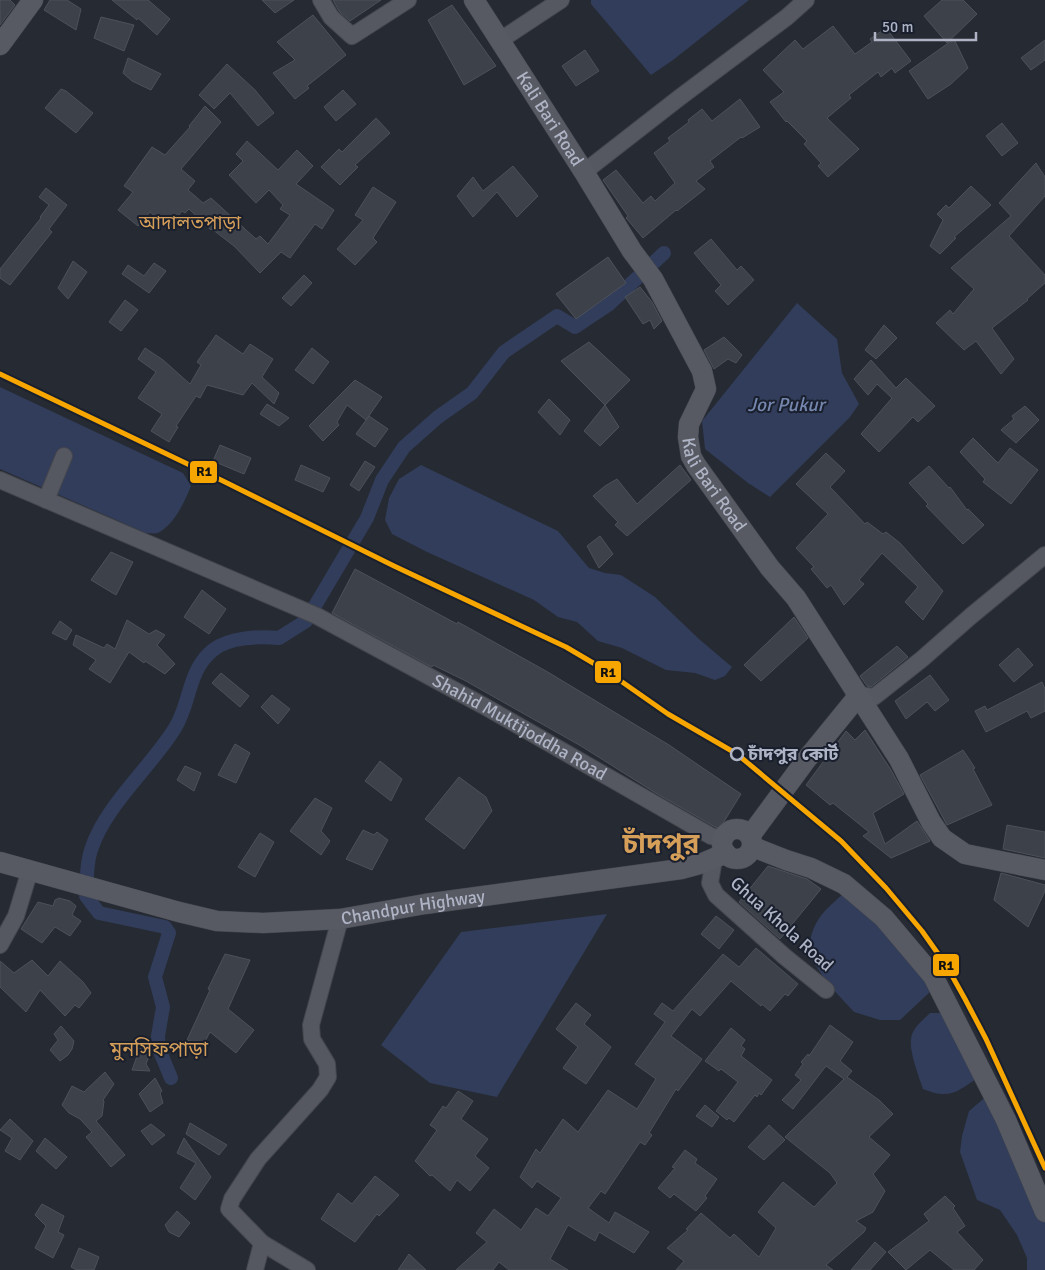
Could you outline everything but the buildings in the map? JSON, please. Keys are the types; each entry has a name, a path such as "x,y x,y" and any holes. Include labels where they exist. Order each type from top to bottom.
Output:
{"main road":[{"path":"0,45 33,0"},
{"name":"Kali Bari Road","path":"474,0 632,251 653,279 702,371 706,389 689,424 688,437 691,456 770,568 796,598 900,759 931,822 942,838 965,854 1045,870"},
{"path":"859,695 806,760 751,841 786,860 811,868 844,884 884,918 933,976 1006,1120 1045,1212"},
{"name":"Chandpur Highway","path":"0,862 72,881 139,902 217,921 263,923 340,920 424,904 681,869 714,849 734,858 739,858 748,854 751,841"}],"street":[{"path":"321,0 331,17 352,36 408,0"},
{"path":"500,42 561,0"},
{"path":"584,172 678,98 787,17 806,0"},
{"path":"46,500 64,456"},
{"name":"Shahid Muktijoddha Road","path":"0,480 317,616 484,706 714,849"},
{"path":"859,695 874,697 1045,555"},
{"name":"Ghua Khola Road","path":"714,849 710,884 716,894 784,956 826,990"},
{"path":"0,945 16,916 30,870"},
{"path":"307,1270 262,1243 229,1209 232,1199 258,1159 320,1090 328,1077 327,1064 312,1039 311,1026 340,920"},
{"path":"254,1270 262,1243"}],"water":[{"path":"591,0 749,0 651,75 591,4"},
{"name":"Jor Pukur","path":"797,303 837,339 842,373 859,404 850,417 770,497 748,483 705,449 702,421"},
{"path":"0,387 183,473 191,486 174,519 158,533 146,533 0,469"},
{"path":"421,465 558,531 589,568 621,575 655,597 732,667 725,676 715,680 695,673 666,670 622,648 598,641 577,622 558,617 534,600 427,552 392,534 385,520 389,498 399,479"},
{"path":"845,892 890,926 932,990 900,1020 880,1020 854,1012 828,984 808,954 815,925 824,912"},
{"path":"607,914 497,1097 430,1083 381,1045 461,932"},
{"path":"930,1013 948,1013 979,1077 953,1093 940,1094 923,1089 915,1064 911,1050 913,1031"},
{"path":"988,1095 1045,1218 1045,1270 1027,1270 1027,1258 1017,1235 1000,1210 977,1200 960,1152 969,1111"}],"waterway":[{"path":"171,1078 159,1049 158,1036 163,1007 155,977 169,933 165,927 99,913 86,896 89,855 106,818 175,728 198,668 213,650 236,640 254,637 279,638 306,621 367,518 382,480 404,447 438,417 472,393 504,352 557,316 575,327 608,305 664,253"}],"transit line":[{"name":"R1","path":"0,374 223,481 394,566 566,647 605,670 668,714 737,754 841,841 886,888 922,931 946,965 986,1039 1045,1168"}],"place":[{"name":"চাঁদপুর কোর্ট","path":"737,754"}],"district":[{"name":"আদালতপাড়া","path":"190,222"},
{"name":"চাঁদপুর","path":"661,843"},
{"name":"মুনসিফপাড়া","path":"159,1049"}]}
